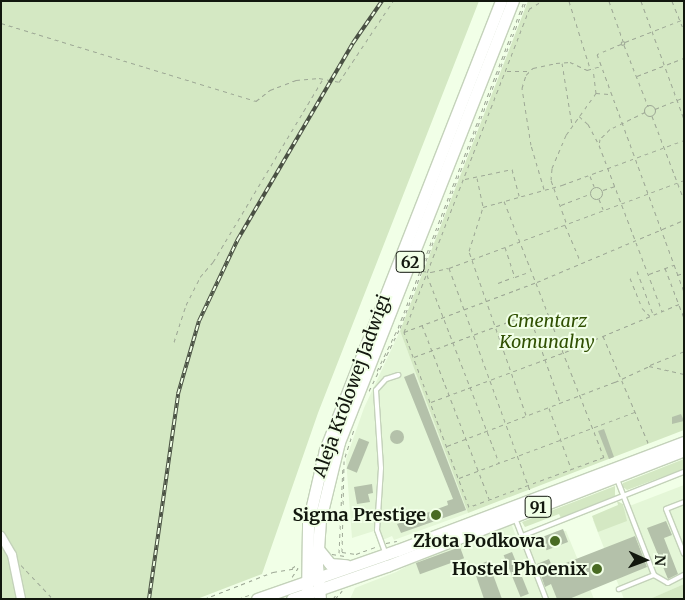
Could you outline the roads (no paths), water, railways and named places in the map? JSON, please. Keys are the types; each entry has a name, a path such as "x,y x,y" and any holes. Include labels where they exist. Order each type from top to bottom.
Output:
{"main road":[{"name":"Aleja Królowej Jadwigi","path":"306,581 310,510 328,443 501,1"},
{"name":"Aleja Królowej Jadwigi","path":"318,578 317,547 324,498 339,442 513,1"},
{"name":"91","path":"292,599 319,595 388,554 684,442"},
{"name":"91","path":"257,599 388,554 514,516 684,450"},
{"path":"317,547 330,564 358,564"},
{"name":"62","path":"318,578 319,595"},
{"name":"62","path":"306,581 307,596"}],"street":[{"path":"1,536 12,555 21,599"}],"lane":[{"path":"388,554 376,513 381,468 376,390 386,379 398,375"},
{"path":"522,536 684,472"},
{"path":"616,477 654,574 668,583 684,576"},
{"path":"684,502 666,509 684,554"},
{"path":"514,516 546,599"},
{"path":"619,589 654,574"}],"railway":[{"path":"149,599 178,394 199,321 238,239 353,43 382,1"}],"place":[{"name":"Sigma Prestige","path":"436,515"},
{"name":"Złota Podkowa","path":"555,541"},
{"name":"Hostel Phoenix","path":"597,569"}],"park label":[{"name":"Cmentarz Komunalny","path":"547,332"}]}
